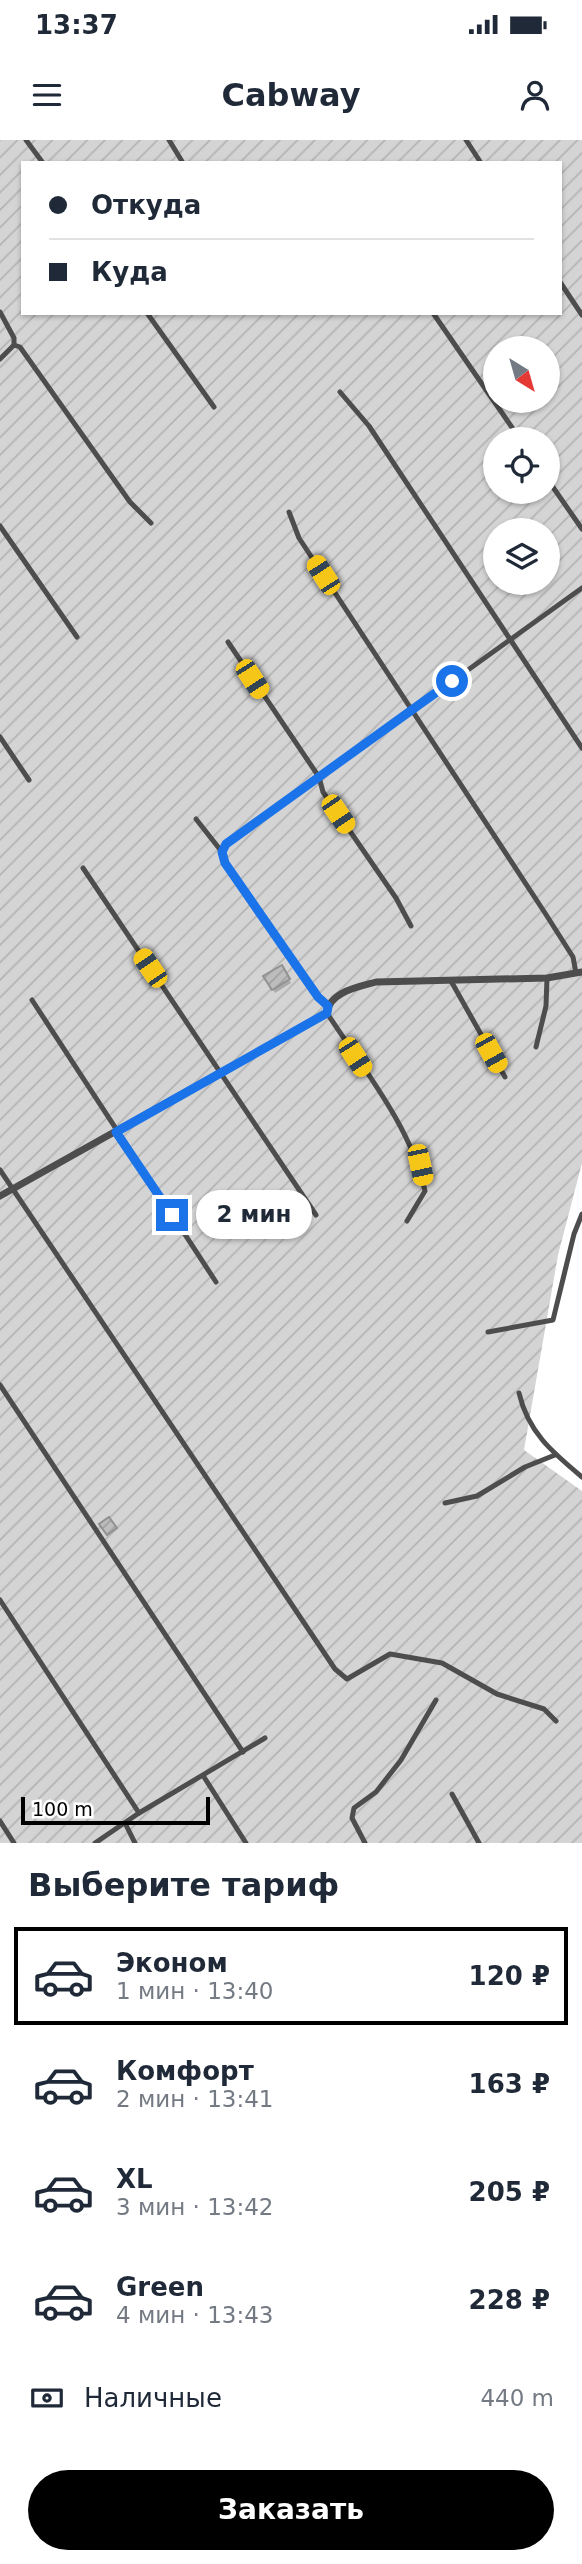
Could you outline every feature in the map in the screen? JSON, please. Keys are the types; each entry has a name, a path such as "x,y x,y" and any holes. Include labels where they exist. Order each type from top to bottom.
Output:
{"street":[{"path":"0,1196 328,1010 334,998 354,988 376,982 547,978 579,973"}],"lane":[{"path":"26,140 42,161"},
{"path":"169,140 182,161"},
{"path":"466,140 480,161"},
{"path":"562,285 582,315"},
{"path":"0,312 14,338 14,345 0,359"},
{"path":"149,315 214,407"},
{"path":"434,315 512,427"},
{"path":"14,345 20,347 130,502 151,523"},
{"path":"340,392 369,426 582,748"},
{"path":"560,497 582,529"},
{"path":"289,512 299,538 552,924 573,957 579,973"},
{"path":"0,526 76,637"},
{"path":"222,852 226,844 582,588"},
{"path":"228,642 319,777 323,792 396,898 411,926"},
{"path":"0,737 29,780"},
{"path":"196,819 222,852 225,863 328,1010 397,1122 420,1165 425,1191 407,1221"},
{"path":"83,868 316,1215"},
{"path":"536,1047 546,1006 547,978"},
{"path":"451,981 505,1077"},
{"path":"32,1000 216,1282"},
{"path":"0,1170 335,1670 347,1679 390,1654 442,1663 497,1694 544,1709 556,1721"},
{"path":"488,1332 553,1320 574,1234 582,1214"},
{"path":"0,1385 243,1752"},
{"path":"519,1393 524,1414 549,1450 582,1477"},
{"path":"445,1503 477,1496 525,1467 555,1455"},
{"path":"0,1600 139,1813"},
{"path":"365,1843 352,1818 354,1808 376,1792 401,1760 436,1700"},
{"path":"95,1843 139,1813 204,1777 265,1738"},
{"path":"204,1777 246,1843"},
{"path":"452,1794 479,1843"},
{"path":"0,1821 15,1843"},
{"path":"125,1823 135,1843"}],"shaded area":[{"path":"0,140 582,140 582,1163 558,1255 524,1450 582,1491 582,1843 0,1843"}],"building":[{"path":"282,965 290,979 272,990 263,976"},
{"path":"109,1517 117,1528 107,1535 99,1524"}],"route":[{"path":"172,1215 116,1132 327,1013 328,1006 318,997 225,863 222,852 226,844 452,681"}]}
